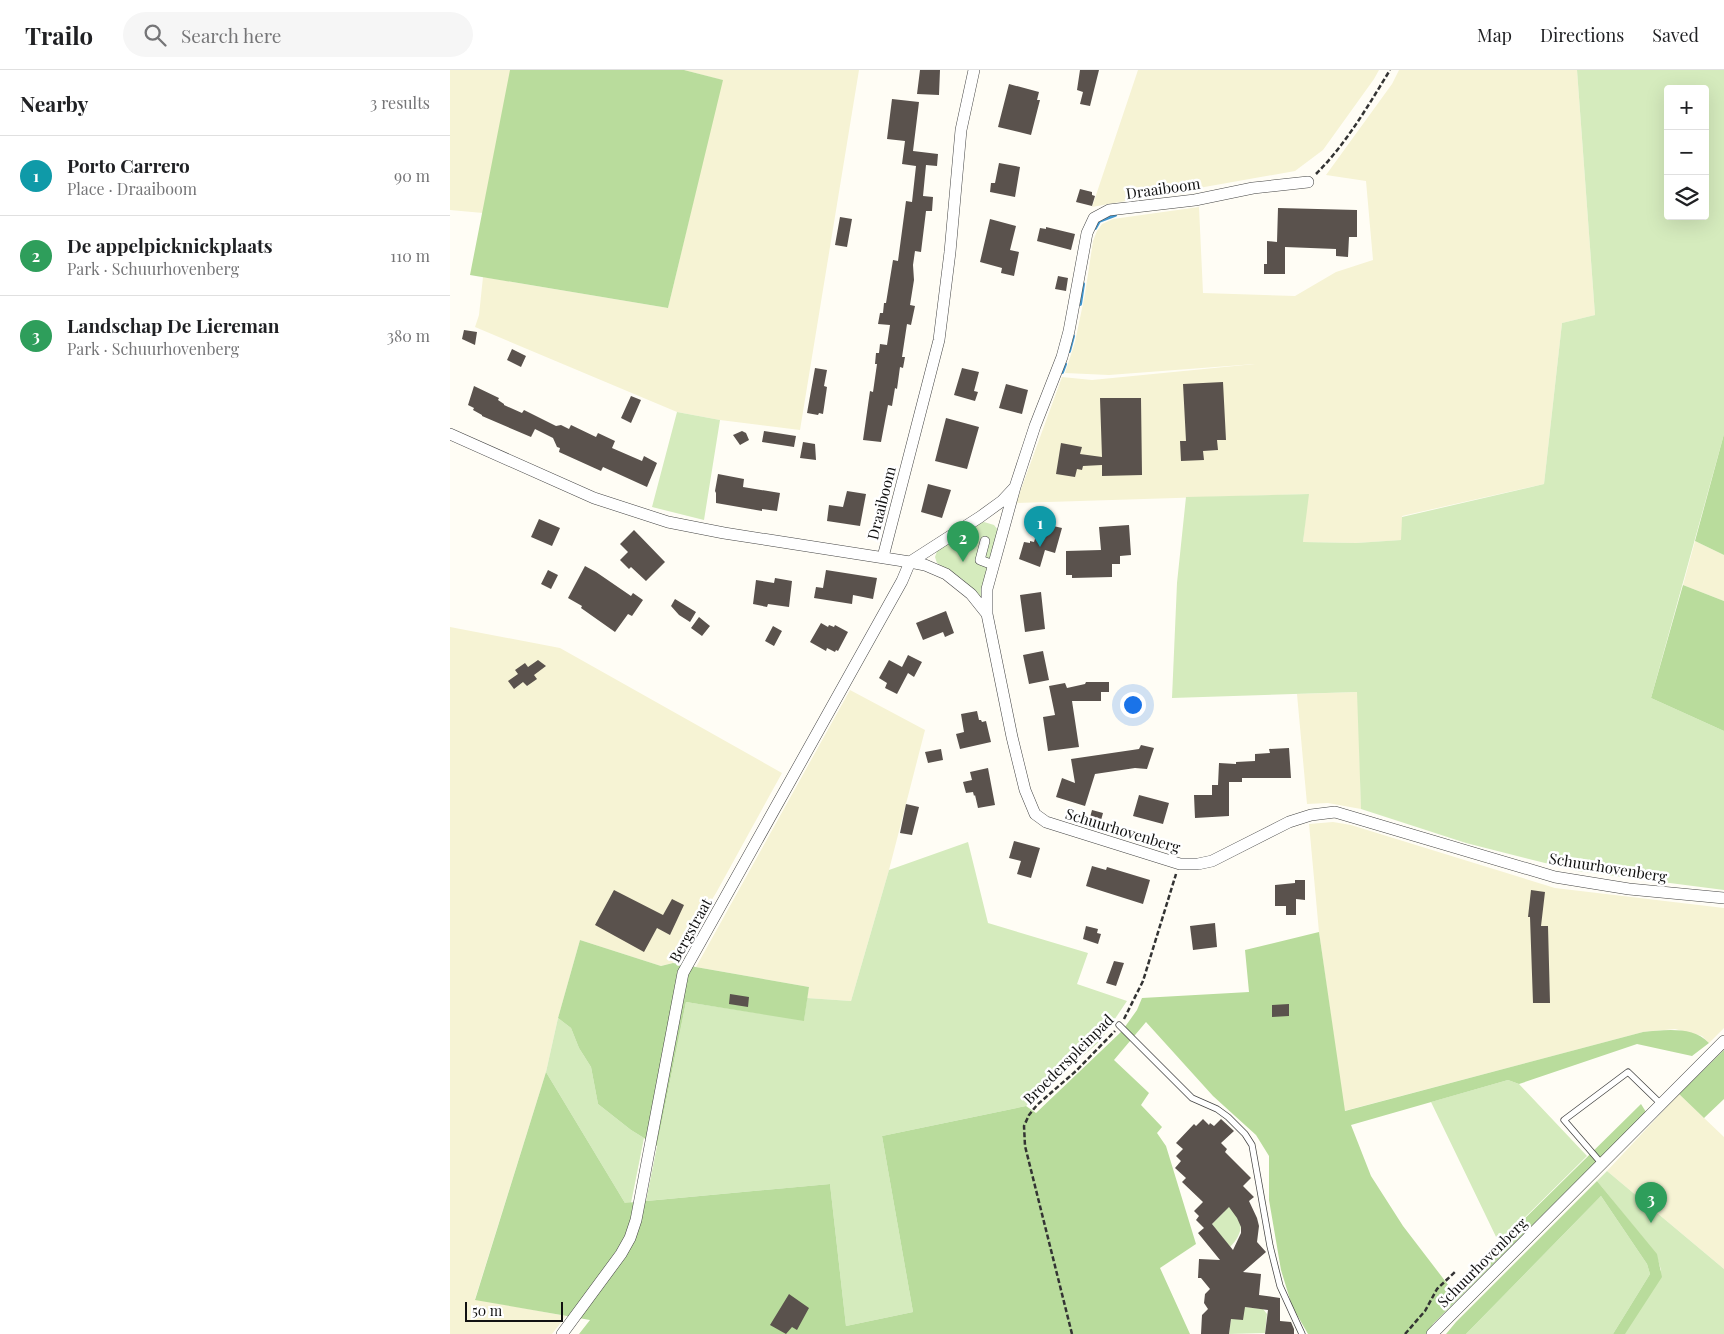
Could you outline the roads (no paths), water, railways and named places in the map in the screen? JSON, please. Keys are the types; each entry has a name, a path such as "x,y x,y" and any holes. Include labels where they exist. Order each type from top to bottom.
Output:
{"street":[{"name":"Draaiboom","path":"450,434 594,498 668,522 724,533 883,557 939,340 950,252 961,130 974,70"},
{"name":"Draaiboom","path":"987,614 987,589 993,565 1015,487 1035,426 1062,357 1069,331 1087,233 1094,218 1109,210 1195,200 1253,188 1308,182"},
{"name":"Draaiboom","path":"910,562 980,517 1002,501 1015,487"},
{"path":"985,541 980,560 993,565"},
{"name":"Schuurhovenberg","path":"883,557 936,569 953,579 971,594 987,614 1012,737 1025,790 1035,814 1046,822 1180,864 1198,864 1212,861 1289,822 1311,814 1335,812 1555,877 1629,889 1724,898"},
{"name":"Bergstraat","path":"562,1334 621,1254 630,1238 636,1220 683,974 892,598 910,562"},
{"name":"Schuurhovenberg","path":"1432,1334 1724,1041"}],"lane":[{"path":"1119,1025 1192,1098 1217,1108 1245,1134 1252,1145 1270,1246 1280,1286 1302,1334"},
{"path":"1602,1164 1564,1120 1628,1072 1661,1104"}],"waterway":[{"path":"1095,228 1099,221 1115,215"},
{"path":"1080,304 1083,284"},
{"path":"1069,351 1073,336"},
{"path":"1062,372 1065,364"}],"place":[{"name":"Porto Carrero","path":"1040,547"},
{"name":"De appelpicknickplaats","path":"963,562"},
{"name":"Landschap De Liereman","path":"1651,1223"}]}
